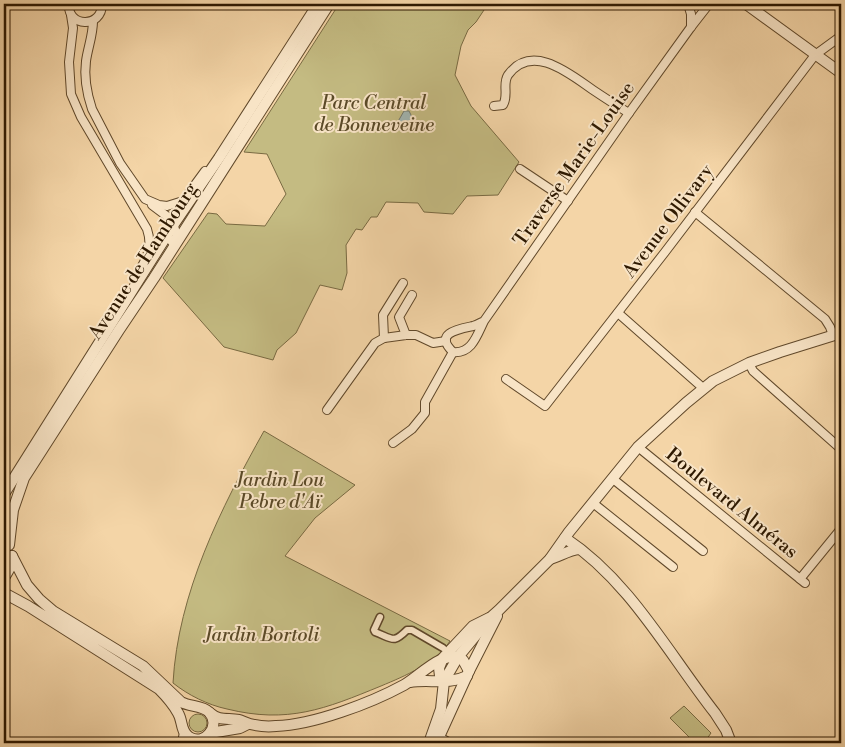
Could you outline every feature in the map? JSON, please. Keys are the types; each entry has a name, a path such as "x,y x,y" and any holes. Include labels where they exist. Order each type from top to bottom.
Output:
{"street":[{"name":"Avenue de Hambourg","path":"4,494 174,224 219,158 318,4"},
{"name":"Avenue de Hambourg","path":"7,541 13,510 24,478 118,330 143,296 329,4"},
{"path":"688,4 691,14 691,27"},
{"path":"700,4 710,4"},
{"name":"Traverse Marie-Louise","path":"453,352 465,351 471,346 484,321 628,113 710,4"},
{"path":"746,4 841,72"},
{"path":"68,8 76,20 83,22 93,21 100,14 102,5"},
{"path":"68,8 73,28 69,79 74,103 111,170 147,228 150,238 148,255 129,295"},
{"path":"93,21 93,31 86,64 89,101 92,109 120,163 135,187 145,200 172,220 174,224 176,236 144,286 143,296"},
{"name":"Avenue Ollivary","path":"506,379 545,406 815,55 841,36"},
{"path":"494,106 503,104 506,100 505,81 507,76 518,65 531,61 541,61 571,74 628,113"},
{"path":"74,103 89,101"},
{"path":"145,200 168,206 182,201 209,164 219,158"},
{"path":"111,170 120,163"},
{"path":"520,169 568,200"},
{"path":"429,743 441,709 444,681 458,657 490,618 550,559 638,447 713,381 749,363 837,334 825,319 695,212"},
{"path":"384,338 383,315 403,283"},
{"path":"406,335 399,317 412,295"},
{"path":"618,313 703,388"},
{"path":"393,443 412,429 425,413 425,402 453,352 449,348 446,336 452,331 474,326 484,321"},
{"path":"327,410 375,343 384,338 406,335 416,335 433,343 446,341"},
{"path":"749,363 753,371 841,449"},
{"name":"Boulevard Alméras","path":"638,447 803,581 840,530"},
{"path":"613,478 703,552"},
{"path":"593,503 673,567"},
{"path":"565,538 608,575 639,610 715,712 726,730 731,743"},
{"path":"7,541 12,556 27,585 53,611 143,666 181,702 188,706 198,707 217,718 240,720 248,724 275,726 315,720 383,695 410,682 456,680 468,674"},
{"path":"550,559 579,549"},
{"path":"4,578 11,566 12,556"},
{"path":"4,593 28,606 159,689 172,704 179,715 183,727 191,738 203,739 248,724"},
{"path":"450,743 437,740 500,610"},
{"path":"380,617 374,630 376,632 394,640 398,639 407,630 412,630 444,653 463,660 468,674"},
{"path":"410,682 472,626 490,618"},
{"path":"444,653 439,668 440,676 444,681"},
{"path":"182,743 187,711 198,707"},
{"path":"203,739 212,729 213,720 209,712"}],"green space":[{"name":"Parc Central de Bonneveine","path":"339,4 488,4 468,30 461,46 455,75 471,106 519,162 498,195 467,196 453,214 424,212 418,203 386,202 377,217 371,217 362,230 356,229 346,245 347,273 342,290 320,285 296,333 277,350 273,360 224,347 163,278 208,213 217,214 226,224 265,226 286,194 267,154 244,152"},
{"name":"Jardin Bortoli","path":"264,431 355,485 315,518 285,556 450,641 437,656 400,678 342,701 306,712 269,715 220,707 198,699 173,683 183,616 204,552 232,490"},
{"path":"684,706 711,733 704,743 695,743 670,718"},
{"path":"198,714 206,719 207,723 202,731 198,732 190,727 189,723 194,715"}],"shaded area":[{"path":"404,111 409,111 416,125 414,129 398,130 396,125"}],"park label":[{"name":"Jardin Lou Pebre d'Aï","path":"280,491"}]}
